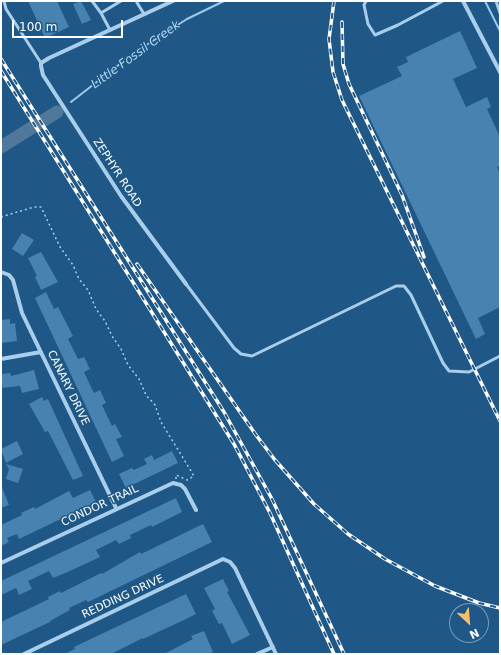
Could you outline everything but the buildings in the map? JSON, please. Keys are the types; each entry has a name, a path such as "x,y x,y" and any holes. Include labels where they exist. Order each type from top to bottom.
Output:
{"street":[{"path":"41,65 49,58 172,1"},
{"path":"463,1 500,72"},
{"name":"ZEPHYR ROAD","path":"41,65 43,75 120,196 186,284"},
{"name":"CANARY DRIVE","path":"1,272 9,275 13,280 22,313 116,508"},
{"path":"1,359 41,352"},
{"path":"177,483 185,489 196,510"},
{"name":"CONDOR TRAIL","path":"1,563 116,508 169,484 177,483"},
{"name":"REDDING DRIVE","path":"24,654 223,559 230,562 235,568 273,647"},
{"path":"257,654 273,647 276,654"}],"lane":[{"path":"4,1 6,9 41,65"},
{"path":"92,1 102,13 110,30"},
{"path":"102,13 121,1"},
{"path":"136,1 144,14"},
{"path":"366,1 364,5 368,24 376,35 443,1"},
{"path":"496,1 500,13"},
{"path":"186,284 234,348 241,354 252,356 396,286 404,286 411,295 443,363 449,371 469,372 500,356"}],"path":[{"path":"1,217 34,207 41,207 60,247 73,265 79,279 88,290 96,309 105,321 112,336 121,349 128,365 139,379 146,395 155,405 161,422 194,476 188,480 176,475 177,483"}],"waterway":[{"name":"Little Fossil Creek","path":"71,102 134,53 187,19 224,1"},
{"path":"485,1 500,31"},
{"name":"Little Fossil Creek","path":"1,147 57,112"}],"railway":[{"path":"334,1 329,39 333,72 342,100 500,421"},
{"path":"342,22 343,64 349,84 402,195 424,257"},
{"path":"1,59 224,412 272,499 344,654"},
{"path":"1,71 234,444 270,513 334,654"},
{"path":"137,264 256,435 275,460 314,504 348,534 385,559 435,586 479,603 500,608"}]}
